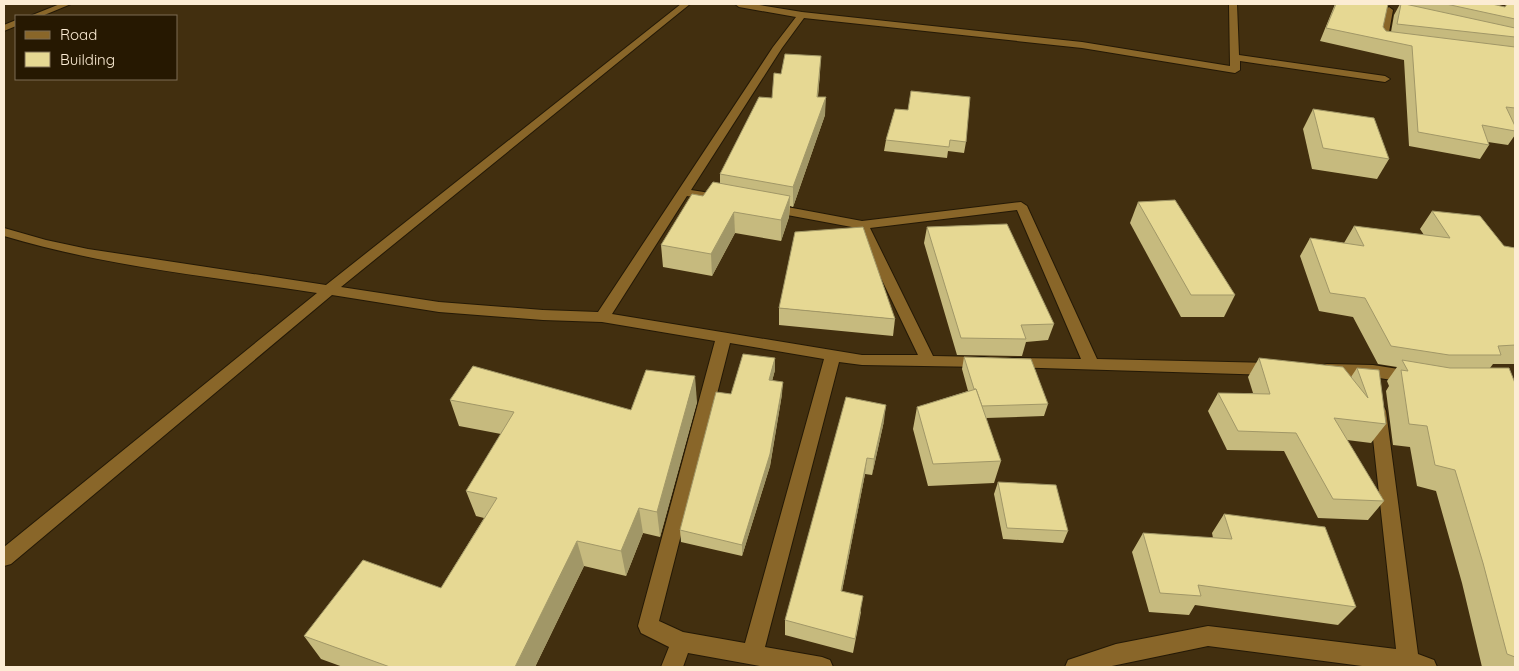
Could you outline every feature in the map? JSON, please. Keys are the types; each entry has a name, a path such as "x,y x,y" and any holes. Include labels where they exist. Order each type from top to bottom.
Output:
{"street":[{"path":"37,15 67,4"},
{"path":"4,558 328,291 686,4"},
{"path":"739,4 802,15 1082,45 1235,70 1233,4"},
{"path":"1378,50 1393,9"},
{"path":"602,317 778,48 802,15"},
{"path":"1383,40 1402,42"},
{"path":"1235,57 1385,79"},
{"path":"683,192 740,202"},
{"path":"758,206 862,225 1020,206 1091,364"},
{"path":"862,225 928,361"},
{"path":"4,232 44,244 88,253 439,308 602,317 862,360 1289,369"},
{"path":"724,337 648,626 681,642 822,667"},
{"path":"752,655 833,355"},
{"path":"1308,370 1373,371 1425,379"},
{"path":"1076,667 1116,654 1208,636 1417,664 1373,371"},
{"path":"672,667 681,642"}],"building":[{"path":"1336,4 1388,4 1383,27 1386,31 1515,47 1515,108 1506,107 1515,126 1515,131 1482,125 1489,145 1418,132 1412,46 1326,28"},
{"path":"1401,4 1515,28 1515,37 1397,24"},
{"path":"1446,4 1492,4 1505,7 1507,4 1515,4 1515,19"},
{"path":"785,54 821,56 817,97 826,97 793,187 720,174 759,97 772,98 774,73 781,74"},
{"path":"911,91 970,97 966,142 950,140 949,147 886,140 895,109 908,110"},
{"path":"1313,109 1374,118 1389,159 1323,148"},
{"path":"713,182 790,196 781,220 734,212 711,254 661,245 692,194 703,196"},
{"path":"1175,200 1235,295 1191,295 1138,202"},
{"path":"1432,211 1480,216 1504,246 1515,248 1515,345 1498,346 1501,355 1449,355 1391,346 1365,298 1330,293 1310,238 1364,246 1354,226 1450,238"},
{"path":"1007,224 1054,324 1021,325 1026,339 961,338 927,227"},
{"path":"863,227 895,319 779,308 795,232"},
{"path":"743,354 775,358 769,380 783,382 770,454 742,545 680,530 716,392 731,394"},
{"path":"964,357 1031,359 1048,404 982,406 976,389 974,389"},
{"path":"1259,358 1343,367 1368,398 1357,368 1379,370 1386,424 1334,418 1384,501 1333,499 1296,433 1238,431 1218,393 1270,394"},
{"path":"1402,360 1450,368 1509,368 1515,383 1515,657 1507,654 1483,563 1455,470 1435,465 1427,426 1409,424 1401,370 1408,371"},
{"path":"473,366 631,410 646,370 695,376 657,512 639,508 621,551 577,541 515,667 390,667 304,636 363,560 441,588 497,498 466,491 514,412 450,400"},
{"path":"976,389 1001,461 933,464 917,407"},
{"path":"846,397 886,405 874,459 867,458 841,591 863,596 855,639 785,620"},
{"path":"998,482 1056,485 1068,531 1007,528"},
{"path":"1224,514 1325,527 1356,607 1198,585 1201,596 1160,593 1143,533 1232,539"}]}
